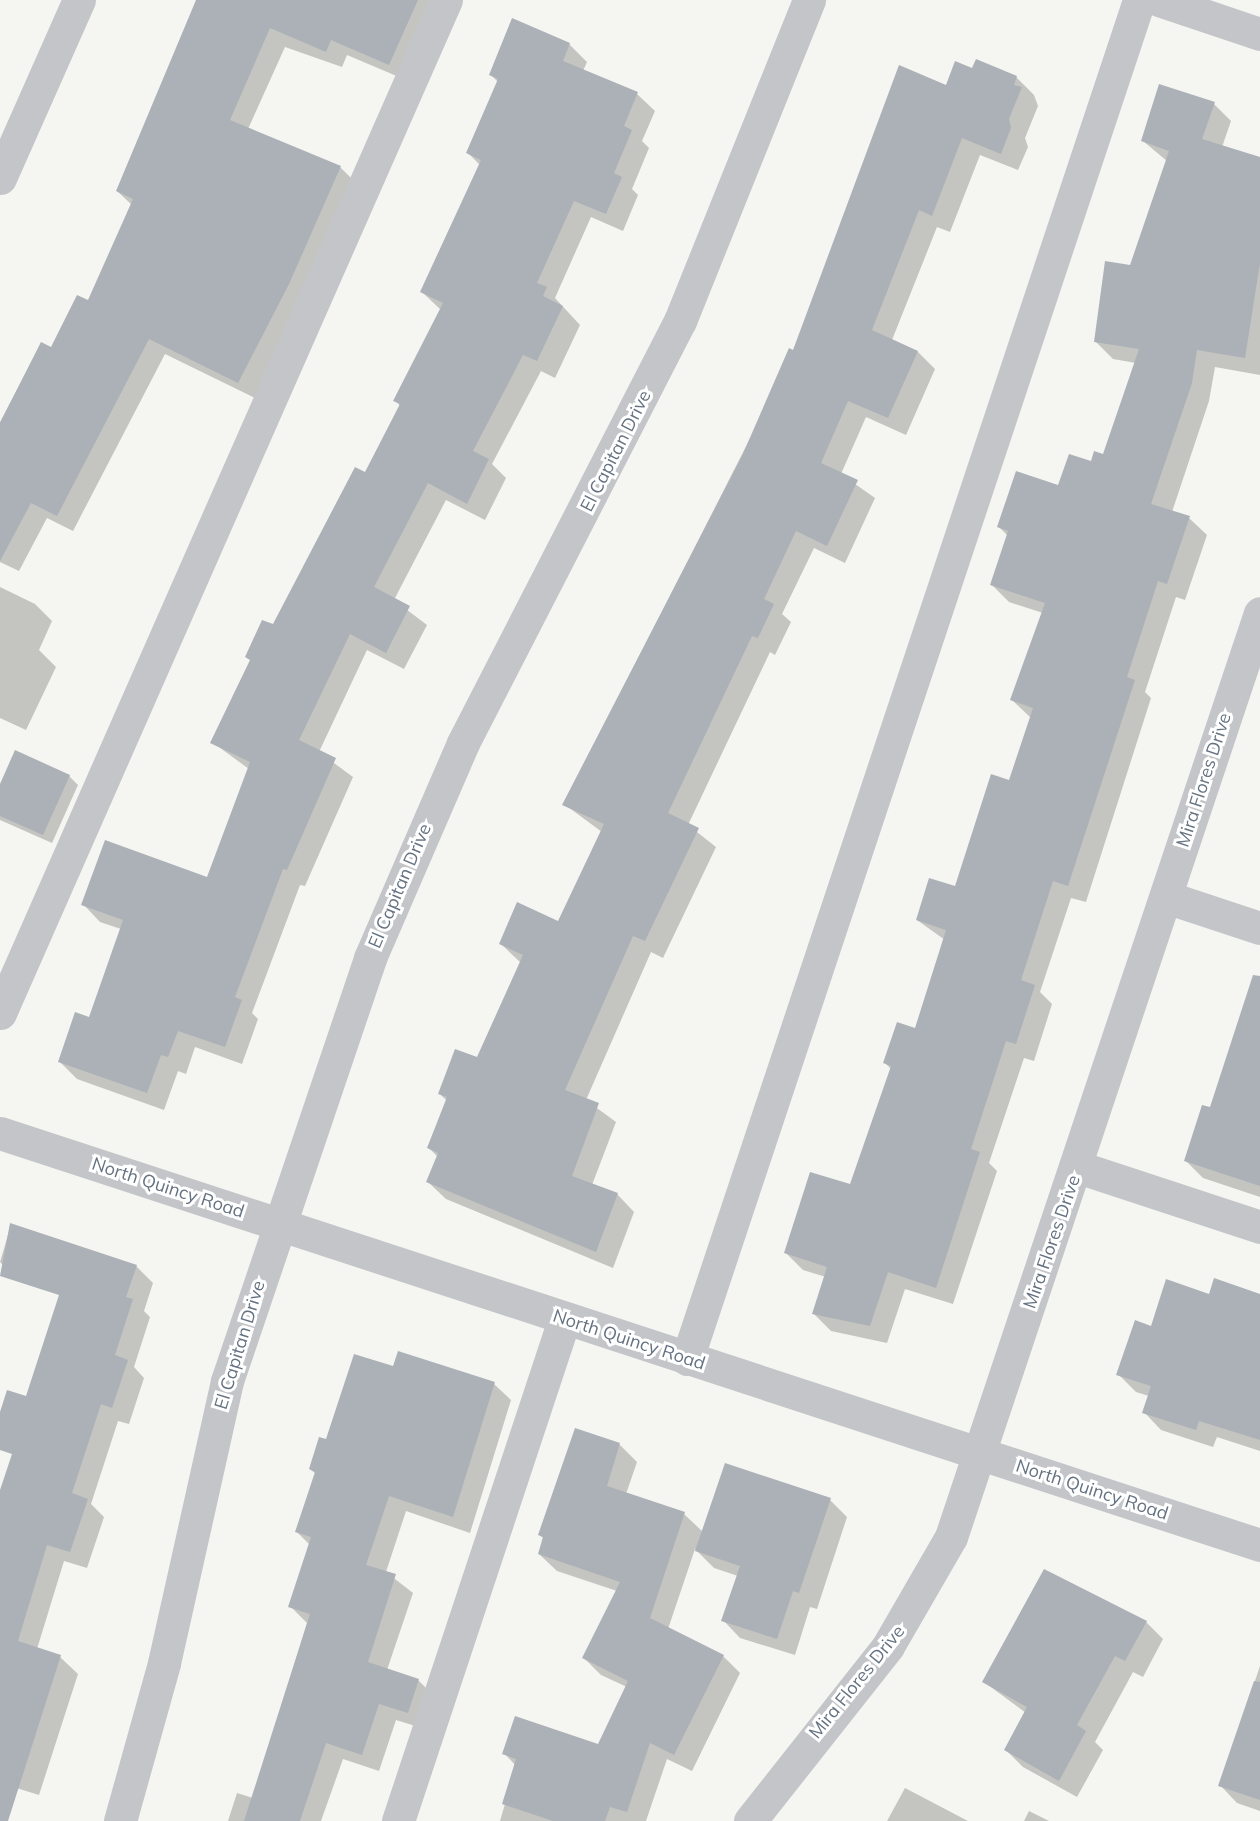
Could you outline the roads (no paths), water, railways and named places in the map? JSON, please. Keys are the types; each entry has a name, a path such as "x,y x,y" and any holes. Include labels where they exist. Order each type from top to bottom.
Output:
{"street":[{"path":"0,178 79,0"},
{"path":"0,1013 446,0"},
{"name":"El Capitan Drive","path":"120,1821 164,1664 213,1433 278,1225 353,1004 423,830 656,372 722,228 809,0"},
{"path":"687,1359 1139,0"},
{"path":"1159,0 1260,34"},
{"name":"Mira Flores Drive","path":"750,1821 915,1606 951,1537 1078,1167 1259,617"},
{"path":"1166,897 1260,928"},
{"name":"North Quincy Road","path":"0,1133 564,1320 1260,1545"},
{"path":"1078,1167 1260,1227"},
{"path":"398,1821 564,1320"}]}
